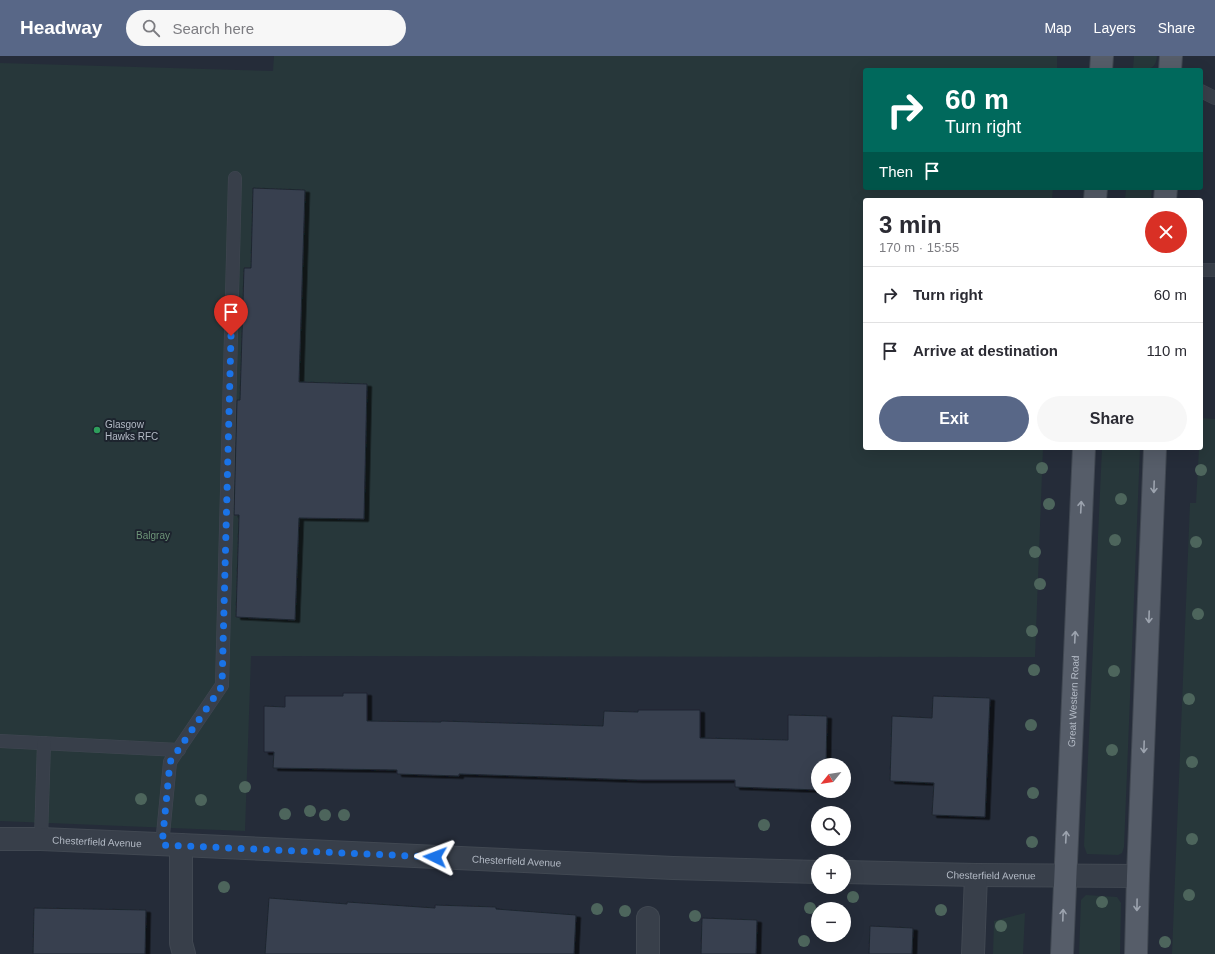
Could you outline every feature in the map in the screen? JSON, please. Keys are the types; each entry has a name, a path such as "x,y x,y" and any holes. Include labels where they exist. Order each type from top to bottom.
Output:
{"main road":[{"path":"1101,68 1102,56"},
{"path":"1170,56 1170,68"},
{"name":"Great Western Road","path":"1062,954 1064,876 1084,450"},
{"path":"1136,954 1155,450"}],"street":[{"name":"Chesterfield Avenue","path":"0,839 42,839 673,868 811,872"},
{"path":"171,845 181,943 184,954"},
{"name":"Chesterfield Avenue","path":"851,872 1138,876"},
{"path":"973,954 976,875"},
{"path":"648,918 648,954"}],"lane":[{"path":"1203,92 1215,98"},
{"path":"171,845 170,762 222,686 235,178"},
{"path":"1203,270 1215,270"},
{"path":"0,741 179,750"},
{"path":"42,839 44,743"}],"green space":[{"name":"Balgray","path":"274,56 1057,56 1057,68 863,68 863,190 1053,190 1052,198 863,198 863,450 1043,450 1035,657 251,656 245,831 0,821 0,63 273,71"},
{"path":"1134,56 1157,56 1155,65 1152,67 1133,68"},
{"path":"1126,190 1152,190 1151,198 1125,198"},
{"path":"1203,418 1215,419 1215,954 1172,954 1190,503 1196,503 1199,450 1203,450"},
{"path":"1102,450 1140,450 1124,847 1122,853 1118,855 1087,854 1084,846"},
{"path":"1086,895 1117,897 1121,903 1120,954 1079,954 1081,900"},
{"path":"1025,913 1023,954 993,954 994,921"}],"building":[{"path":"253,188 305,190 299,382 367,384 364,519 299,518 295,620 236,617 239,515 234,515 237,400 240,400 244,268 251,268"},
{"path":"343,693 367,693 367,721 441,721 603,726 604,711 638,712 638,710 700,710 700,738 788,740 788,715 827,716 826,758 811,758 811,790 735,787 735,780 638,780 459,774 459,776 397,774 397,770 273,768 274,752 264,752 264,706 285,707 285,696 343,696"},
{"path":"933,696 990,698 985,817 932,815 934,783 890,781 892,716 932,718"},
{"path":"269,898 347,904 347,902 435,908 435,905 496,907 496,909 576,915 574,954 265,954"},
{"path":"34,908 146,910 145,954 33,954"},
{"path":"702,918 757,920 756,954 701,954"},
{"path":"870,926 913,928 912,954 869,954"}],"place":[{"name":"Glasgow Hawks RFC","path":"97,430"}],"route":[{"path":"231,336 222,686 170,762 162,845 435,857"}]}
